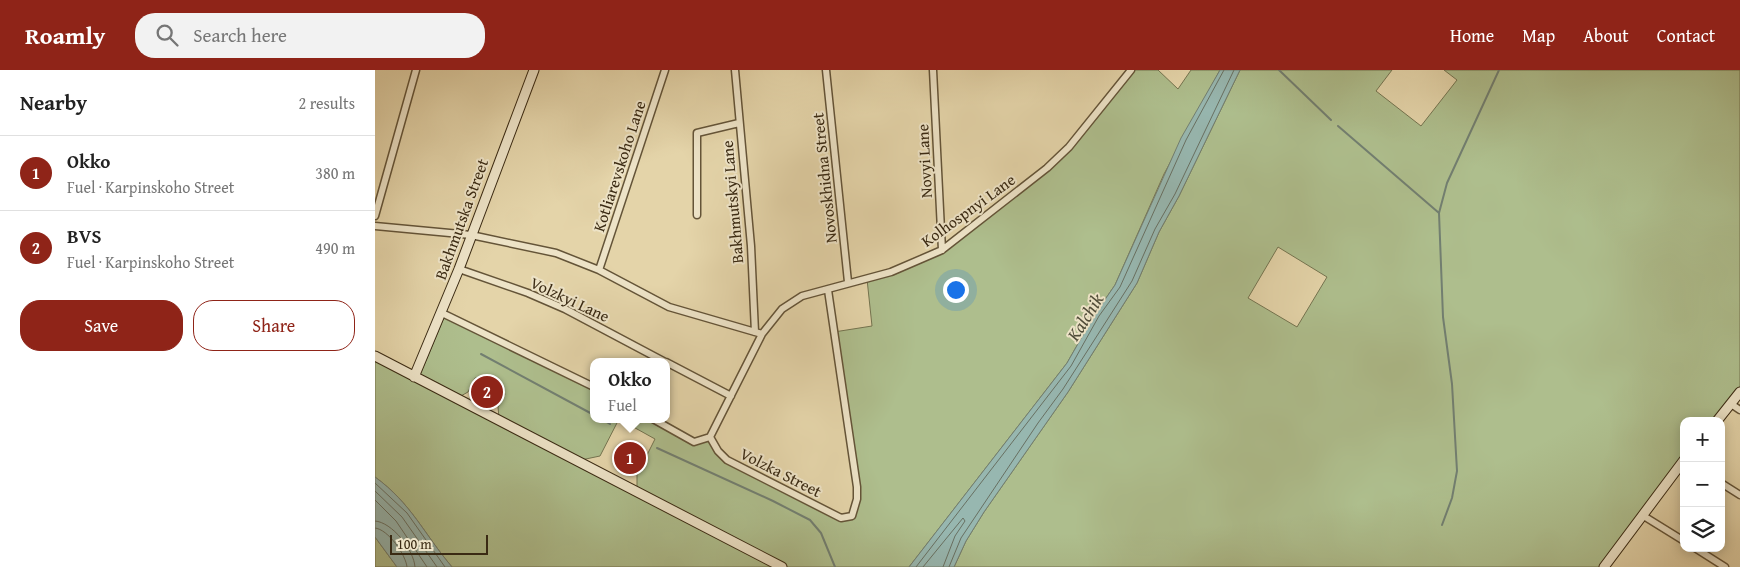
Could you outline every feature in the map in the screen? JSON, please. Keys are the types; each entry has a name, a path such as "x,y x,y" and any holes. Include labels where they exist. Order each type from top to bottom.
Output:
{"street":[{"path":"375,216 416,70"},
{"name":"Bakhmutska Street","path":"414,377 459,270 534,70"},
{"name":"Kotliarevskoho Lane","path":"599,270 665,70"},
{"name":"Bakhmutskyi Lane","path":"735,70 758,333"},
{"name":"Novoskhidna Street","path":"826,70 848,282"},
{"name":"Novyi Lane","path":"933,70 942,250"},
{"name":"Kolhospnyi Lane","path":"710,437 731,396 758,333 781,309 791,301 848,282 891,272 942,250 1047,168 1091,122 1114,88 1131,70"},
{"path":"697,215 697,132 739,123"},
{"path":"375,226 471,236 556,253 599,270 669,307 758,333"},
{"name":"Volzkyi Lane","path":"459,270 528,293 565,309 658,358"},
{"name":"Volzka Street","path":"710,437 718,451 739,467 841,518 853,516 857,499 857,487 828,290"},
{"path":"442,313 590,385"},
{"path":"375,356 782,567"},
{"name":"Volzkyi Lane","path":"670,364 731,396"},
{"path":"1720,417 1740,392"},
{"path":"1731,404 1740,410"},
{"path":"660,423 694,442 710,437"},
{"path":"1604,567 1682,462"},
{"path":"1725,486 1740,495"},
{"path":"1642,515 1680,539"},
{"path":"1701,552 1725,567"}],"green space":[{"path":"1131,70 1158,70 1178,89 1191,70 1220,70 1164,174 1115,285 1095,314 1067,363 909,567 787,567 637,489 637,475 655,439 626,423 660,423 694,442 710,437 727,460 848,518 857,499 834,332 872,326 867,279 927,258 1047,168"},
{"path":"1240,70 1392,70 1376,91 1421,126 1457,80 1444,70 1740,70 1740,392 1720,417 1680,417 1680,465 1604,567 954,567 966,541 984,512 1068,392 1137,283 1159,232 1179,196","holes":["1278,247 1327,277 1297,327 1248,298"]},
{"path":"445,315 590,385 590,423 617,423 600,456 581,460 499,418 498,407 505,394 492,382 475,378 468,392 459,397 419,377"},
{"path":"375,360 776,567 452,567 408,508 375,477"},
{"path":"375,537 397,567 375,567"}],"water":[{"path":"1220,70 1240,70 1179,196 1159,232 1137,283 1068,392 984,512 966,541 954,567 909,567 1067,363 1095,314 1115,285 1181,138"},
{"path":"375,477 408,508 452,567 397,567 375,537"}],"waterway":[{"path":"1279,70 1331,120"},
{"path":"1442,525 1452,498 1457,471 1452,384 1443,317 1439,213 1447,183 1499,70"},
{"path":"1338,126 1439,213"},
{"path":"481,354 590,413"},
{"path":"657,448 810,520 821,533 835,567"}],"place":[{"name":"BVS","path":"487,392"},
{"name":"Okko","path":"630,458"}],"water label":[{"name":"Kalchik","path":"1085,317"}]}
